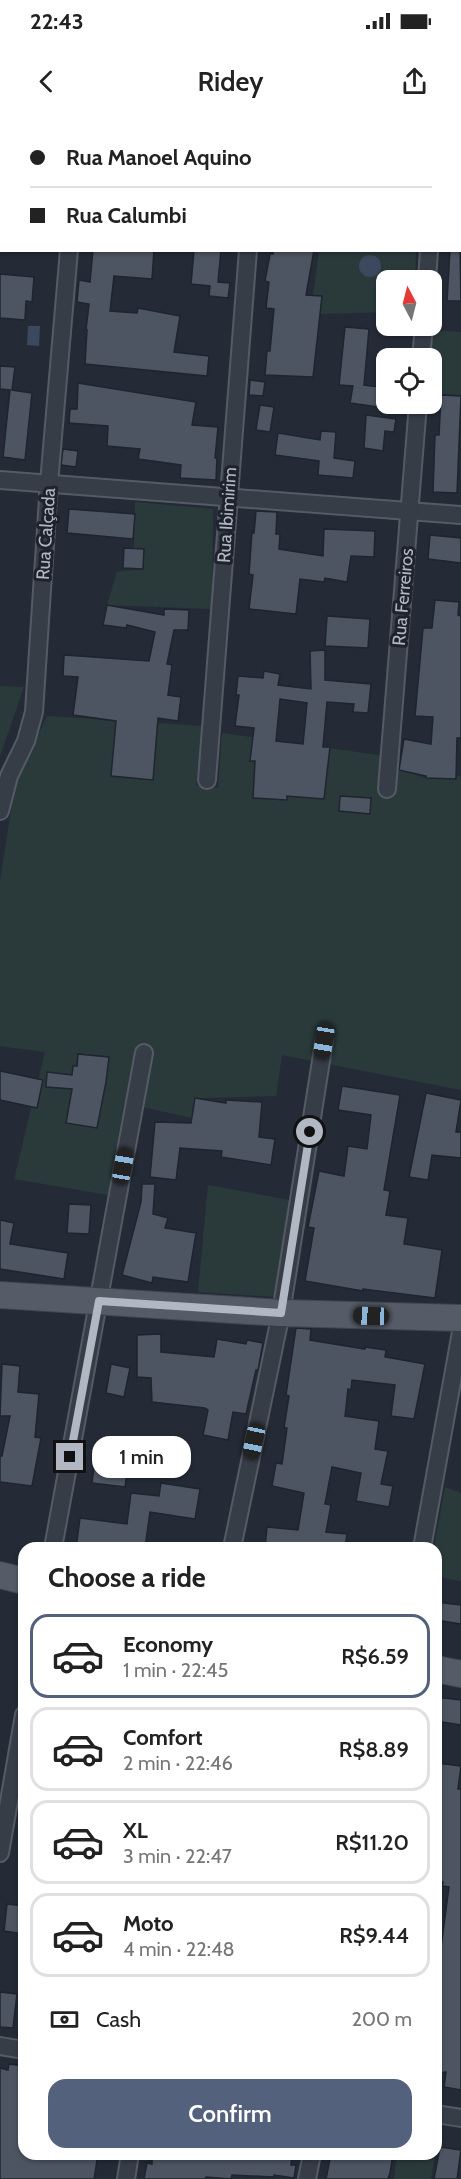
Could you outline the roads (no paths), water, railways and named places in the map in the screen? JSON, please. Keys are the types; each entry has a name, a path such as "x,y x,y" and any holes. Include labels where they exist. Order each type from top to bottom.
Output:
{"main road":[{"path":"0,1295 281,1313 461,1318"},
{"path":"0,1575 18,1580"},
{"path":"442,1670 461,1674"}],"street":[{"name":"Rua Calçada","path":"0,811 9,776 18,763 34,712 49,483 69,252"},
{"name":"Rua Ibimirim","path":"207,780 248,252"},
{"path":"428,270 429,252"},
{"name":"Rua Ferreiros","path":"387,789 417,414"},
{"path":"0,480 461,515"},
{"path":"233,1542 281,1313 324,1041"},
{"path":"54,1542 144,1053"},
{"path":"423,1542 461,1332"},
{"path":"0,1853 18,1750"},
{"path":"0,2046 18,2049"},
{"path":"442,2115 461,2118"},
{"path":"126,2179 129,2160"},
{"path":"308,2179 311,2160"}],"water":[{"path":"366,256 374,256 380,262 380,270 376,270 374,276 366,276 360,270 360,262"},
{"path":"28,326 40,326 39,346 27,345"}]}
